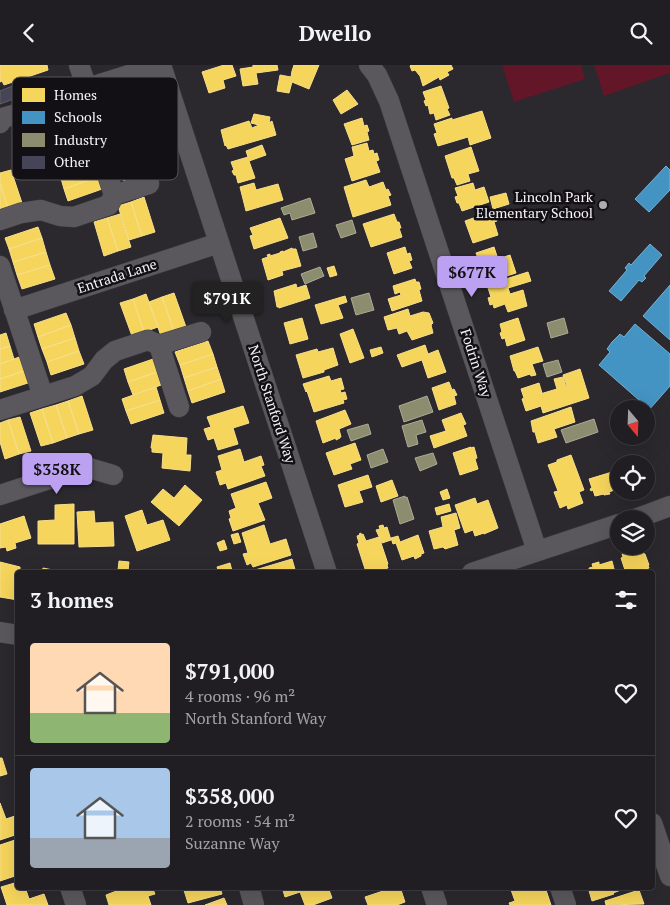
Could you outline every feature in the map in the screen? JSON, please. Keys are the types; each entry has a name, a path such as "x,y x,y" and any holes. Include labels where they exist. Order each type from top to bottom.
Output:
{"street":[{"path":"79,65 84,77"},
{"path":"123,77 161,65"},
{"name":"North Stanford Way","path":"161,65 165,77"},
{"name":"Fodrin Way","path":"369,65 377,75 389,101 537,551"},
{"path":"0,123 2,119 12,116"},
{"name":"North Stanford Way","path":"178,117 326,570"},
{"path":"0,219 41,210 60,216 74,217 109,205 114,195 109,180"},
{"path":"114,195 149,184"},
{"name":"Entrada Lane","path":"14,310 219,243"},
{"path":"0,266 43,396"},
{"path":"0,410 75,386 92,376 104,360 115,351 148,340 159,345 201,332"},
{"path":"159,345 179,407"},
{"path":"0,495 86,467 113,475"},
{"path":"655,512 670,506"},
{"path":"481,570 610,527"},
{"path":"0,632 15,634"},
{"path":"655,832 670,876"},
{"path":"71,890 76,905"},
{"path":"250,890 254,905"},
{"path":"432,890 437,905"},
{"path":"561,890 566,905"}],"shaded area":[{"path":"502,65 581,65 585,79 514,102"},
{"path":"594,65 670,65 670,73 604,96"}],"building: Homes":[{"path":"0,65 47,65 48,70 27,77 12,77 12,82 4,85 2,81 0,82"},
{"path":"224,65 232,65 236,76 223,80 225,88 209,93 202,72"},
{"path":"253,65 277,65 278,70 256,73 258,84 243,86 240,69 253,67"},
{"path":"294,65 319,65 309,89 292,82 289,93 277,91 280,75 291,77"},
{"path":"411,65 451,65 453,69 447,72 449,75 440,80 439,77 423,86 420,76 415,70 412,71"},
{"path":"441,86 450,115 436,120 434,113 430,114 428,105 426,106 423,92"},
{"path":"347,90 358,104 341,114 333,100"},
{"path":"482,111 491,138 470,145 468,137 438,146 434,134 437,133 434,124"},
{"path":"254,114 270,117 269,123 272,121 276,135 228,149 225,146 221,130 249,121 252,128 259,125 251,123"},
{"path":"362,118 364,126 367,125 369,131 367,132 369,140 352,145 344,124"},
{"path":"367,143 369,151 373,150 374,154 377,153 379,160 376,161 380,172 352,181 345,159 354,156 352,147"},
{"path":"262,145 266,155 249,161 255,178 238,183 236,175 232,171 234,170 231,162 248,157 246,151"},
{"path":"471,147 479,171 468,174 470,181 457,185 454,178 452,178 445,156"},
{"path":"11,170 12,180 14,180 22,203 8,208 0,183 0,173"},
{"path":"61,180 89,180 64,189"},
{"path":"89,180 102,180 105,188 68,201 64,189"},
{"path":"366,180 369,187 383,182 386,190 388,189 391,195 388,196 391,205 353,217 344,187"},
{"path":"0,183 8,208 0,210"},
{"path":"254,183 256,190 278,184 283,200 246,211 240,187"},
{"path":"473,183 475,190 484,187 489,202 462,211 455,197 458,196 455,188"},
{"path":"506,193 509,204 493,209 490,197"},
{"path":"144,197 155,232 142,236 131,202"},
{"path":"131,202 142,236 129,240 118,206"},
{"path":"493,211 497,217 497,221 494,222 498,235 473,243 465,221"},
{"path":"120,214 131,247 118,251 107,218"},
{"path":"394,214 397,222 399,222 402,237 371,247 363,224"},
{"path":"107,218 118,251 104,256 94,222"},
{"path":"280,218 288,238 254,249 250,236 253,235 250,228"},
{"path":"38,227 42,238 9,249 5,238"},
{"path":"42,238 46,252 13,262 9,249"},
{"path":"405,247 407,254 410,253 412,260 409,261 412,268 394,274 387,253"},
{"path":"494,247 498,259 510,255 516,273 497,279 495,272 481,274 476,253"},
{"path":"292,248 296,249 301,266 282,271 283,275 268,280 262,259 268,257 267,255 270,254 270,256"},
{"path":"46,252 50,265 17,275 13,262"},
{"path":"50,265 55,279 22,289 17,275"},
{"path":"334,266 337,275 330,277 327,268"},
{"path":"528,272 531,281 508,288 510,294 523,290 527,306 508,312 505,304 494,308 493,304 490,305 488,298 491,297 487,285"},
{"path":"415,279 416,282 419,282 422,301 392,311 388,299 401,295 400,292 395,294 393,286"},
{"path":"296,284 297,288 306,285 310,298 277,307 274,291"},
{"path":"174,293 186,327 174,331 162,297"},
{"path":"146,294 158,327 144,332 133,299"},
{"path":"345,296 347,302 338,305 343,318 321,324 315,305"},
{"path":"162,297 174,331 161,336 149,302"},
{"path":"133,299 144,332 132,336 120,303"},
{"path":"408,309 410,316 423,312 429,313 433,323 431,325 433,333 412,340 407,331 399,334 397,328 388,330 384,317"},
{"path":"66,313 71,325 38,337 34,324"},
{"path":"302,318 308,339 290,344 284,323"},
{"path":"518,318 525,340 507,346 505,338 502,339 500,333 502,332 500,324"},
{"path":"71,325 75,338 42,349 38,337"},
{"path":"353,329 364,358 350,363 340,334"},
{"path":"6,333 10,346 0,349 0,335"},
{"path":"75,338 79,351 47,362 42,349"},
{"path":"208,341 213,354 180,365 175,352"},
{"path":"425,345 428,354 438,350 446,372 428,378 422,360 402,367 397,355"},
{"path":"10,346 14,359 0,364 0,349"},
{"path":"381,347 383,353 372,357 370,350"},
{"path":"538,347 543,361 532,364 536,375 531,376 530,374 518,378 510,356"},
{"path":"333,348 338,365 324,370 324,372 303,378 296,355 317,349 318,352"},
{"path":"79,351 84,364 51,375 47,362"},
{"path":"213,354 217,367 184,378 180,365"},
{"path":"22,356 27,370 0,379 0,364"},
{"path":"156,358 160,371 128,382 124,369"},
{"path":"217,367 221,379 188,391 184,378"},
{"path":"580,369 589,398 543,413 541,406 526,411 521,389 539,383 542,393 540,394 557,389 554,379 563,377 566,387 563,375"},
{"path":"27,370 31,382 0,392 0,379"},
{"path":"160,371 164,384 133,395 128,382"},
{"path":"329,376 331,381 341,378 344,389 340,390 341,393 345,392 347,399 343,400 344,403 314,412 303,384"},
{"path":"221,379 225,392 192,403 188,391"},
{"path":"449,382 452,390 454,389 457,395 454,396 456,404 439,410 432,388"},
{"path":"156,387 160,400 126,411 122,399"},
{"path":"82,396 93,430 79,434 68,401"},
{"path":"160,400 164,413 131,424 126,411"},
{"path":"68,401 79,434 67,438 56,405"},
{"path":"56,405 67,438 53,443 42,409"},
{"path":"243,406 249,423 233,428 238,444 218,450 214,438 208,440 204,429 211,427 207,417"},
{"path":"571,407 575,422 554,429 557,437 538,443 531,421"},
{"path":"42,409 53,443 41,446 30,413"},
{"path":"345,410 351,424 339,429 340,438 323,443 316,421"},
{"path":"461,413 466,424 463,425 467,436 434,448 430,436 446,431 442,420"},
{"path":"20,417 31,451 19,454 8,420"},
{"path":"8,420 19,454 5,459 0,442 0,423"},
{"path":"153,435 187,438 186,455 191,455 190,471 162,468 163,453 152,452"},
{"path":"355,443 361,460 350,464 352,469 334,475 326,453"},
{"path":"474,447 478,469 460,475 453,453"},
{"path":"240,449 244,462 261,456 264,465 261,466 265,476 228,489 226,483 220,485 216,472 222,470 218,456"},
{"path":"571,455 584,490 579,492 583,503 568,509 567,505 560,508 554,492 558,491 548,465"},
{"path":"610,473 610,494 595,496 593,490 591,491 590,489 592,488 589,479"},
{"path":"368,475 372,487 359,491 363,502 345,507 338,485"},
{"path":"392,480 398,496 381,502 376,486"},
{"path":"266,482 272,498 258,503 265,520 233,531 229,519 231,518 229,511 236,508 231,494"},
{"path":"185,485 202,500 179,526 151,502 163,489 174,498"},
{"path":"447,489 450,498 443,500 440,492"},
{"path":"475,498 477,504 488,500 498,528 475,536 473,530 465,533 455,505"},
{"path":"74,504 74,544 38,544 38,521 55,520 55,505"},
{"path":"449,504 451,511 437,515 435,508"},
{"path":"142,510 147,525 163,520 170,540 137,551 125,516"},
{"path":"94,511 95,523 113,522 114,546 79,547 77,512"},
{"path":"456,513 460,528 454,530 458,545 445,549 443,547 434,549 429,531 443,527 441,517"},
{"path":"24,516 31,538 15,543 16,548 7,551 6,547 0,548 0,524"},
{"path":"264,525 270,544 286,539 291,555 253,567 251,563 247,565 243,554 248,553 242,533"},
{"path":"383,525 384,528 387,527 391,540 382,543 376,530 380,529 379,526"},
{"path":"238,533 241,542 234,544 231,535"},
{"path":"363,534 366,541 379,537 388,568 365,570 357,544 359,543 357,536"},
{"path":"418,535 424,553 415,559 414,556 402,560 396,543 393,544 391,538 398,536 400,542"},
{"path":"224,540 227,549 220,551 217,543"},
{"path":"622,555 645,555 649,568 625,570 621,558"},
{"path":"292,559 295,570 255,570"},
{"path":"119,561 129,562 128,570 118,570"},
{"path":"612,561 614,570 589,570 589,568 593,567 592,564 599,562 599,565"},
{"path":"0,562 20,567 20,570 15,570 15,600 0,597"},
{"path":"230,563 232,570 218,570 217,567"},
{"path":"0,758 2,758 7,774 0,776"},
{"path":"0,803 6,819 15,816 15,835 0,840"},
{"path":"15,840 15,876 0,881 0,845"},
{"path":"15,883 15,890 26,890 29,899 44,894 48,905 7,905 1,887"},
{"path":"119,890 153,890 155,894 148,896 151,905 109,905 106,895"},
{"path":"184,890 221,890 222,894 188,903"},
{"path":"283,890 329,890 332,898 313,905 305,905 300,892 285,897"},
{"path":"386,890 401,890 405,902 397,905 368,905 365,897"},
{"path":"511,890 546,890 551,905 510,905 509,903 515,901"},
{"path":"589,890 621,890 614,894 592,901"},
{"path":"639,890 644,904 606,905 605,901"},
{"path":"224,898 227,905 205,905"}],"building: Schools":[{"path":"666,166 670,170 670,190 649,212 635,199"},
{"path":"650,244 662,255 644,276 646,278 642,282 639,280 621,301 609,291 627,270 625,268 629,263 631,265"},
{"path":"670,285 670,340 643,316"},
{"path":"635,324 670,354 670,386 655,403 655,400 639,400 599,365 610,352 607,349 612,342 620,334 624,337"}],"building: Industry":[{"path":"310,198 315,213 292,220 290,213 284,215 281,208"},
{"path":"352,220 356,233 341,238 336,225"},
{"path":"313,233 317,247 303,251 299,237"},
{"path":"320,267 324,276 305,284 301,274"},
{"path":"369,293 374,310 356,315 351,298"},
{"path":"564,318 568,333 551,338 547,323"},
{"path":"558,360 562,372 547,377 543,364"},
{"path":"427,396 433,412 404,422 399,406"},
{"path":"594,419 598,432 566,443 561,430"},
{"path":"422,420 426,432 416,435 418,444 408,447 402,426"},
{"path":"368,424 371,434 351,441 347,430"},
{"path":"383,449 388,462 371,468 367,455"},
{"path":"433,453 437,464 420,471 415,458"},
{"path":"405,496 414,519 400,524 393,500"}],"building: Other":[{"path":"12,86 12,100 0,104 0,91"}],"place":[{"name":"Lincoln Park Elementary School","path":"603,205"}]}
